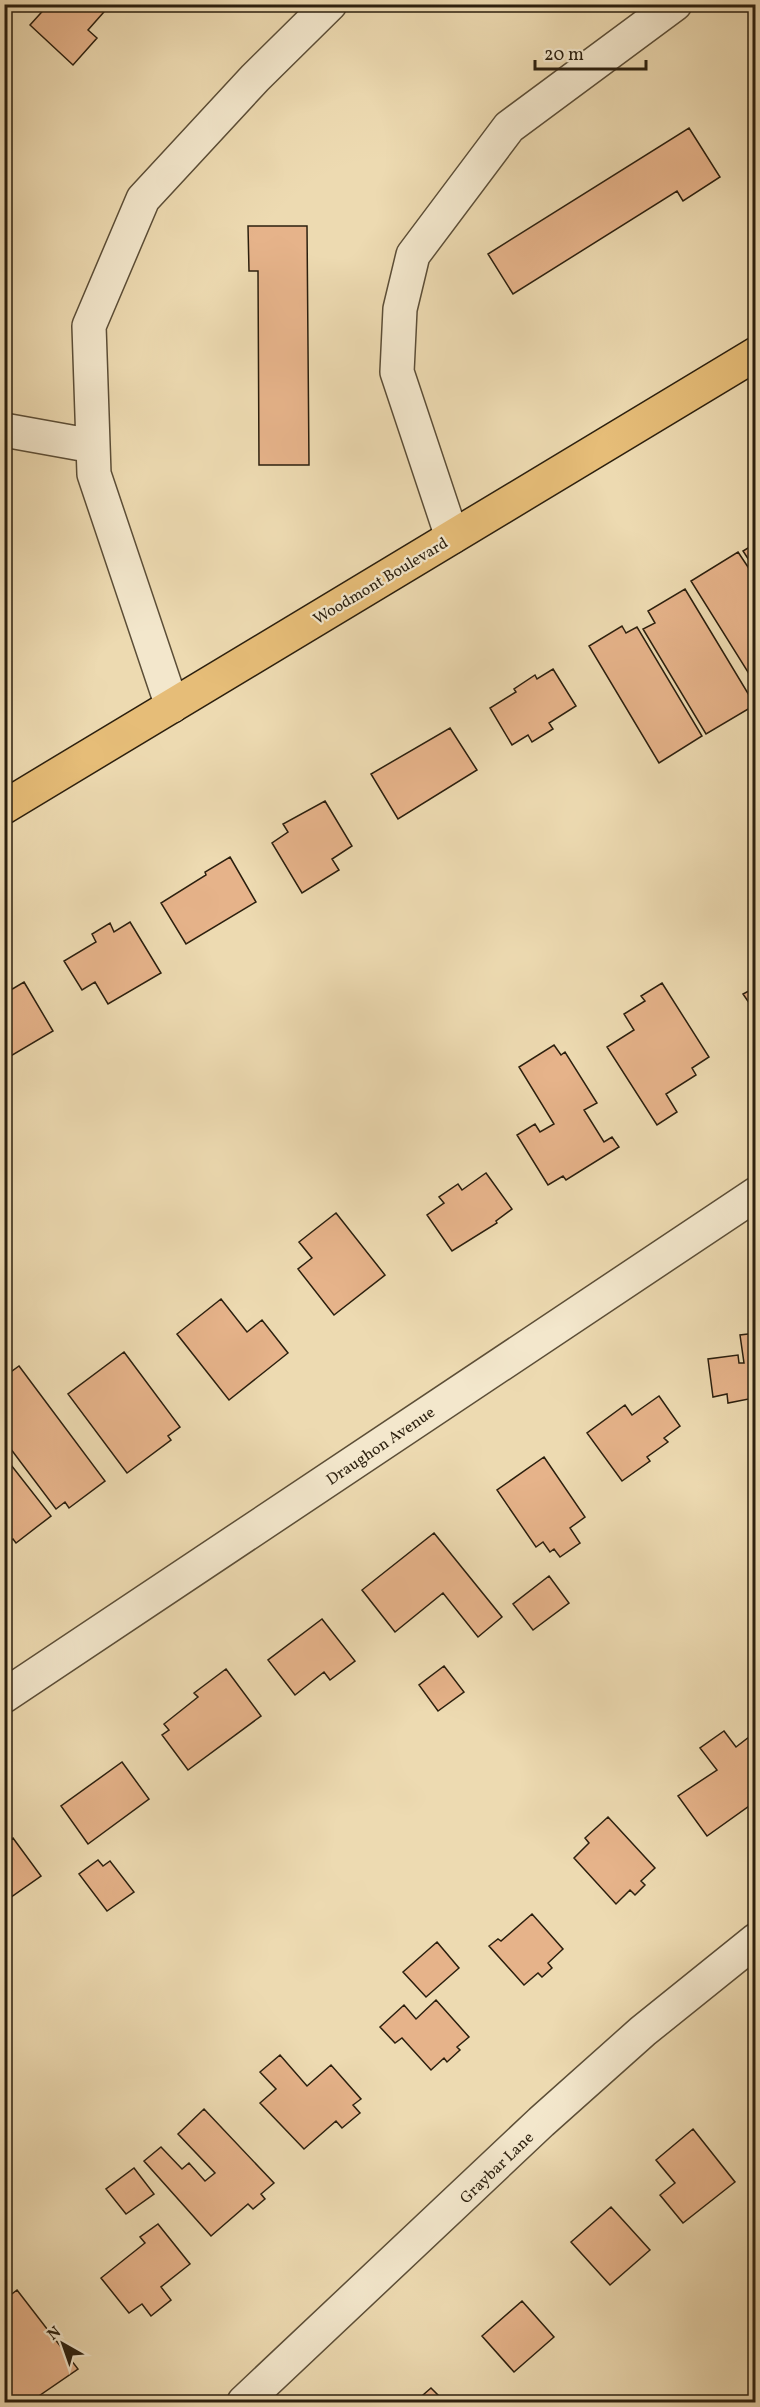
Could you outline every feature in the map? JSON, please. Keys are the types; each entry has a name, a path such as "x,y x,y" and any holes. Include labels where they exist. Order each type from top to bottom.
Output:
{"main road":[{"name":"Woodmont Boulevard","path":"4,807 756,354"}],"street":[{"path":"172,706 94,474 88,326 144,198 255,78 330,4"},
{"path":"452,537 397,372 400,309 413,255 509,127 675,4"},
{"path":"4,430 93,446"},
{"name":"Draughon Avenue","path":"4,1696 756,1194"},
{"name":"Graybar Lane","path":"244,2403 550,2115 643,2031 756,1940"}],"building":[{"path":"49,4 111,4 88,30 97,38 73,65 30,25"},
{"path":"689,128 720,177 683,201 677,191 513,294 488,254"},
{"path":"248,226 307,226 309,465 259,465 258,271 249,271"},
{"path":"756,543 756,571 743,551"},
{"path":"738,552 756,579 756,685 691,581"},
{"path":"685,589 755,705 706,734 643,629 655,623 648,611"},
{"path":"622,626 626,633 637,627 702,736 659,763 589,646"},
{"path":"553,669 576,706 549,723 553,729 532,742 528,735 512,745 490,708 516,692 514,689 535,675 537,679"},
{"path":"450,728 477,770 398,819 371,774"},
{"path":"325,801 352,846 332,859 339,870 302,893 272,843 288,832 283,824"},
{"path":"230,857 256,902 186,944 161,903"},
{"path":"130,922 161,973 108,1004 95,982 82,990 64,961 96,942 92,934 110,923 114,932"},
{"path":"24,982 53,1031 4,1060 4,994"},
{"path":"662,983 709,1057 692,1068 696,1075 666,1094 677,1112 657,1125 607,1047 634,1030 624,1014 645,1001 641,996"},
{"path":"756,987 756,1013 743,994"},
{"path":"554,1045 561,1055 565,1052 597,1103 584,1110 604,1142 612,1137 619,1147 566,1180 563,1176 548,1185 517,1135 535,1124 540,1132 554,1124 519,1067"},
{"path":"486,1173 512,1209 496,1221 497,1223 452,1251 427,1215 444,1203 439,1197 458,1184 462,1190"},
{"path":"336,1213 385,1275 334,1315 298,1269 312,1258 299,1242"},
{"path":"221,1299 247,1332 262,1320 288,1353 229,1400 177,1334"},
{"path":"756,1333 754,1398 728,1403 727,1394 713,1397 708,1359 738,1355 739,1363 744,1363 740,1335"},
{"path":"124,1352 180,1427 168,1436 171,1440 127,1473 68,1394"},
{"path":"19,1366 105,1481 69,1508 65,1502 56,1509 4,1440 4,1377"},
{"path":"659,1396 680,1426 664,1438 668,1442 647,1457 650,1461 622,1481 587,1433 625,1405 632,1415"},
{"path":"4,1456 51,1516 16,1543 13,1539 4,1545"},
{"path":"544,1457 585,1517 570,1528 580,1543 560,1557 554,1549 550,1552 543,1542 536,1547 497,1490"},
{"path":"434,1533 502,1617 478,1637 443,1593 395,1632 362,1590"},
{"path":"549,1576 569,1603 533,1630 513,1604"},
{"path":"322,1619 355,1661 330,1680 324,1672 295,1695 268,1660"},
{"path":"444,1666 464,1692 438,1711 419,1685"},
{"path":"226,1669 261,1716 188,1770 162,1735 169,1730 164,1724 198,1697 194,1693"},
{"path":"724,1731 736,1747 749,1737 756,1746 756,1801 707,1836 678,1796 717,1770 700,1748"},
{"path":"122,1762 149,1799 88,1844 61,1806"},
{"path":"608,1817 655,1868 641,1881 645,1885 635,1895 630,1890 616,1904 574,1858 589,1843 585,1838"},
{"path":"13,1838 41,1876 4,1902 4,1845"},
{"path":"98,1860 103,1866 110,1861 134,1892 107,1911 79,1874"},
{"path":"532,1914 563,1949 548,1963 552,1968 542,1977 538,1973 524,1985 489,1946 498,1939 501,1941"},
{"path":"437,1942 459,1968 426,1997 403,1972"},
{"path":"436,2000 469,2037 457,2047 460,2050 447,2062 444,2058 431,2070 402,2038 395,2043 380,2027 404,2005 416,2019"},
{"path":"280,2055 307,2086 331,2065 361,2099 353,2105 360,2113 342,2128 336,2121 304,2149 260,2103 276,2089 260,2072"},
{"path":"204,2109 274,2183 261,2194 265,2199 253,2209 248,2204 211,2236 144,2161 161,2147 182,2169 189,2163 205,2181 215,2173 178,2134"},
{"path":"693,2129 735,2182 683,2223 660,2195 675,2183 656,2160"},
{"path":"134,2168 154,2194 126,2214 106,2189"},
{"path":"611,2207 650,2250 610,2285 571,2242"},
{"path":"158,2224 190,2264 161,2287 171,2300 151,2316 142,2304 129,2313 101,2278 145,2243 140,2237"},
{"path":"17,2290 78,2369 30,2402 14,2402 4,2391 4,2300"},
{"path":"522,2301 554,2337 514,2372 482,2336"},
{"path":"431,2388 445,2402 415,2402"}]}
